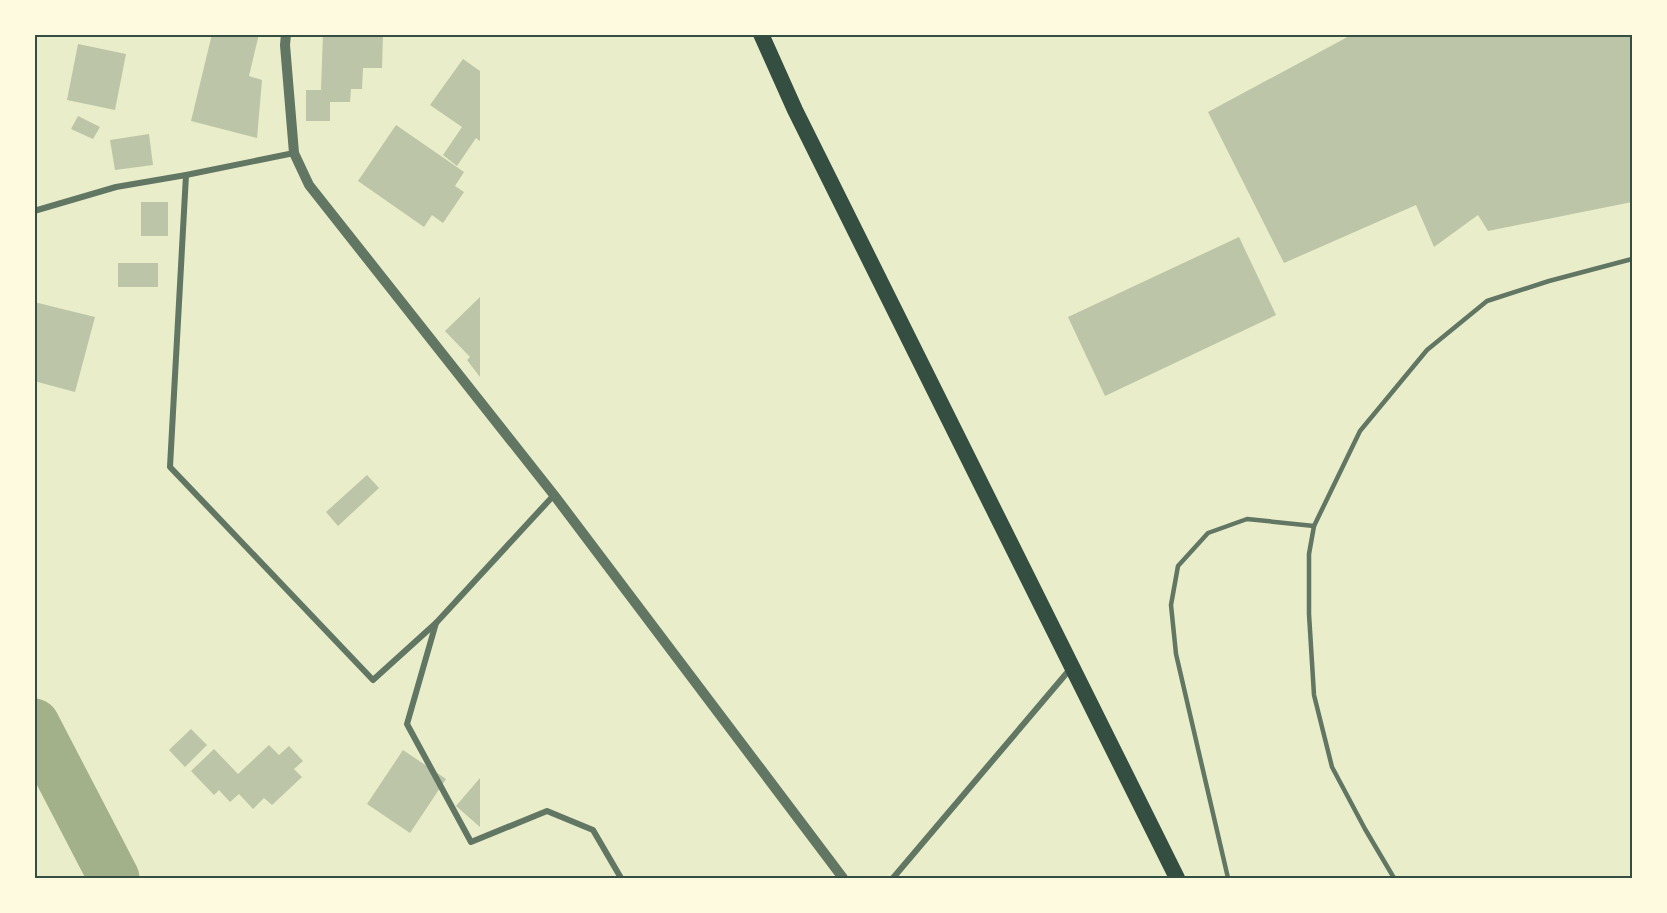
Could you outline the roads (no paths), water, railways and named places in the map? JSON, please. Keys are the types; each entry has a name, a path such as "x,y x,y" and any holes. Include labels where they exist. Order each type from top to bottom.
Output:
{"highway":[{"path":"761,34 795,110 1177,879"}],"street":[{"path":"285,34 294,153 309,185 554,495 843,879"},
{"path":"34,211 116,187 294,153"},
{"path":"186,175 170,467 374,680 436,622 554,495"},
{"path":"436,622 406,724 471,842 547,811 593,830 621,879"},
{"path":"893,879 1072,667"}],"lane":[{"path":"1394,879 1332,767 1314,695 1310,554 1314,526 1360,431 1427,350 1486,301 1549,281 1632,259"},
{"path":"1228,879 1176,654 1172,605 1178,566 1208,533 1247,519 1314,526"}],"waterway":[{"path":"34,724 114,878"}]}
